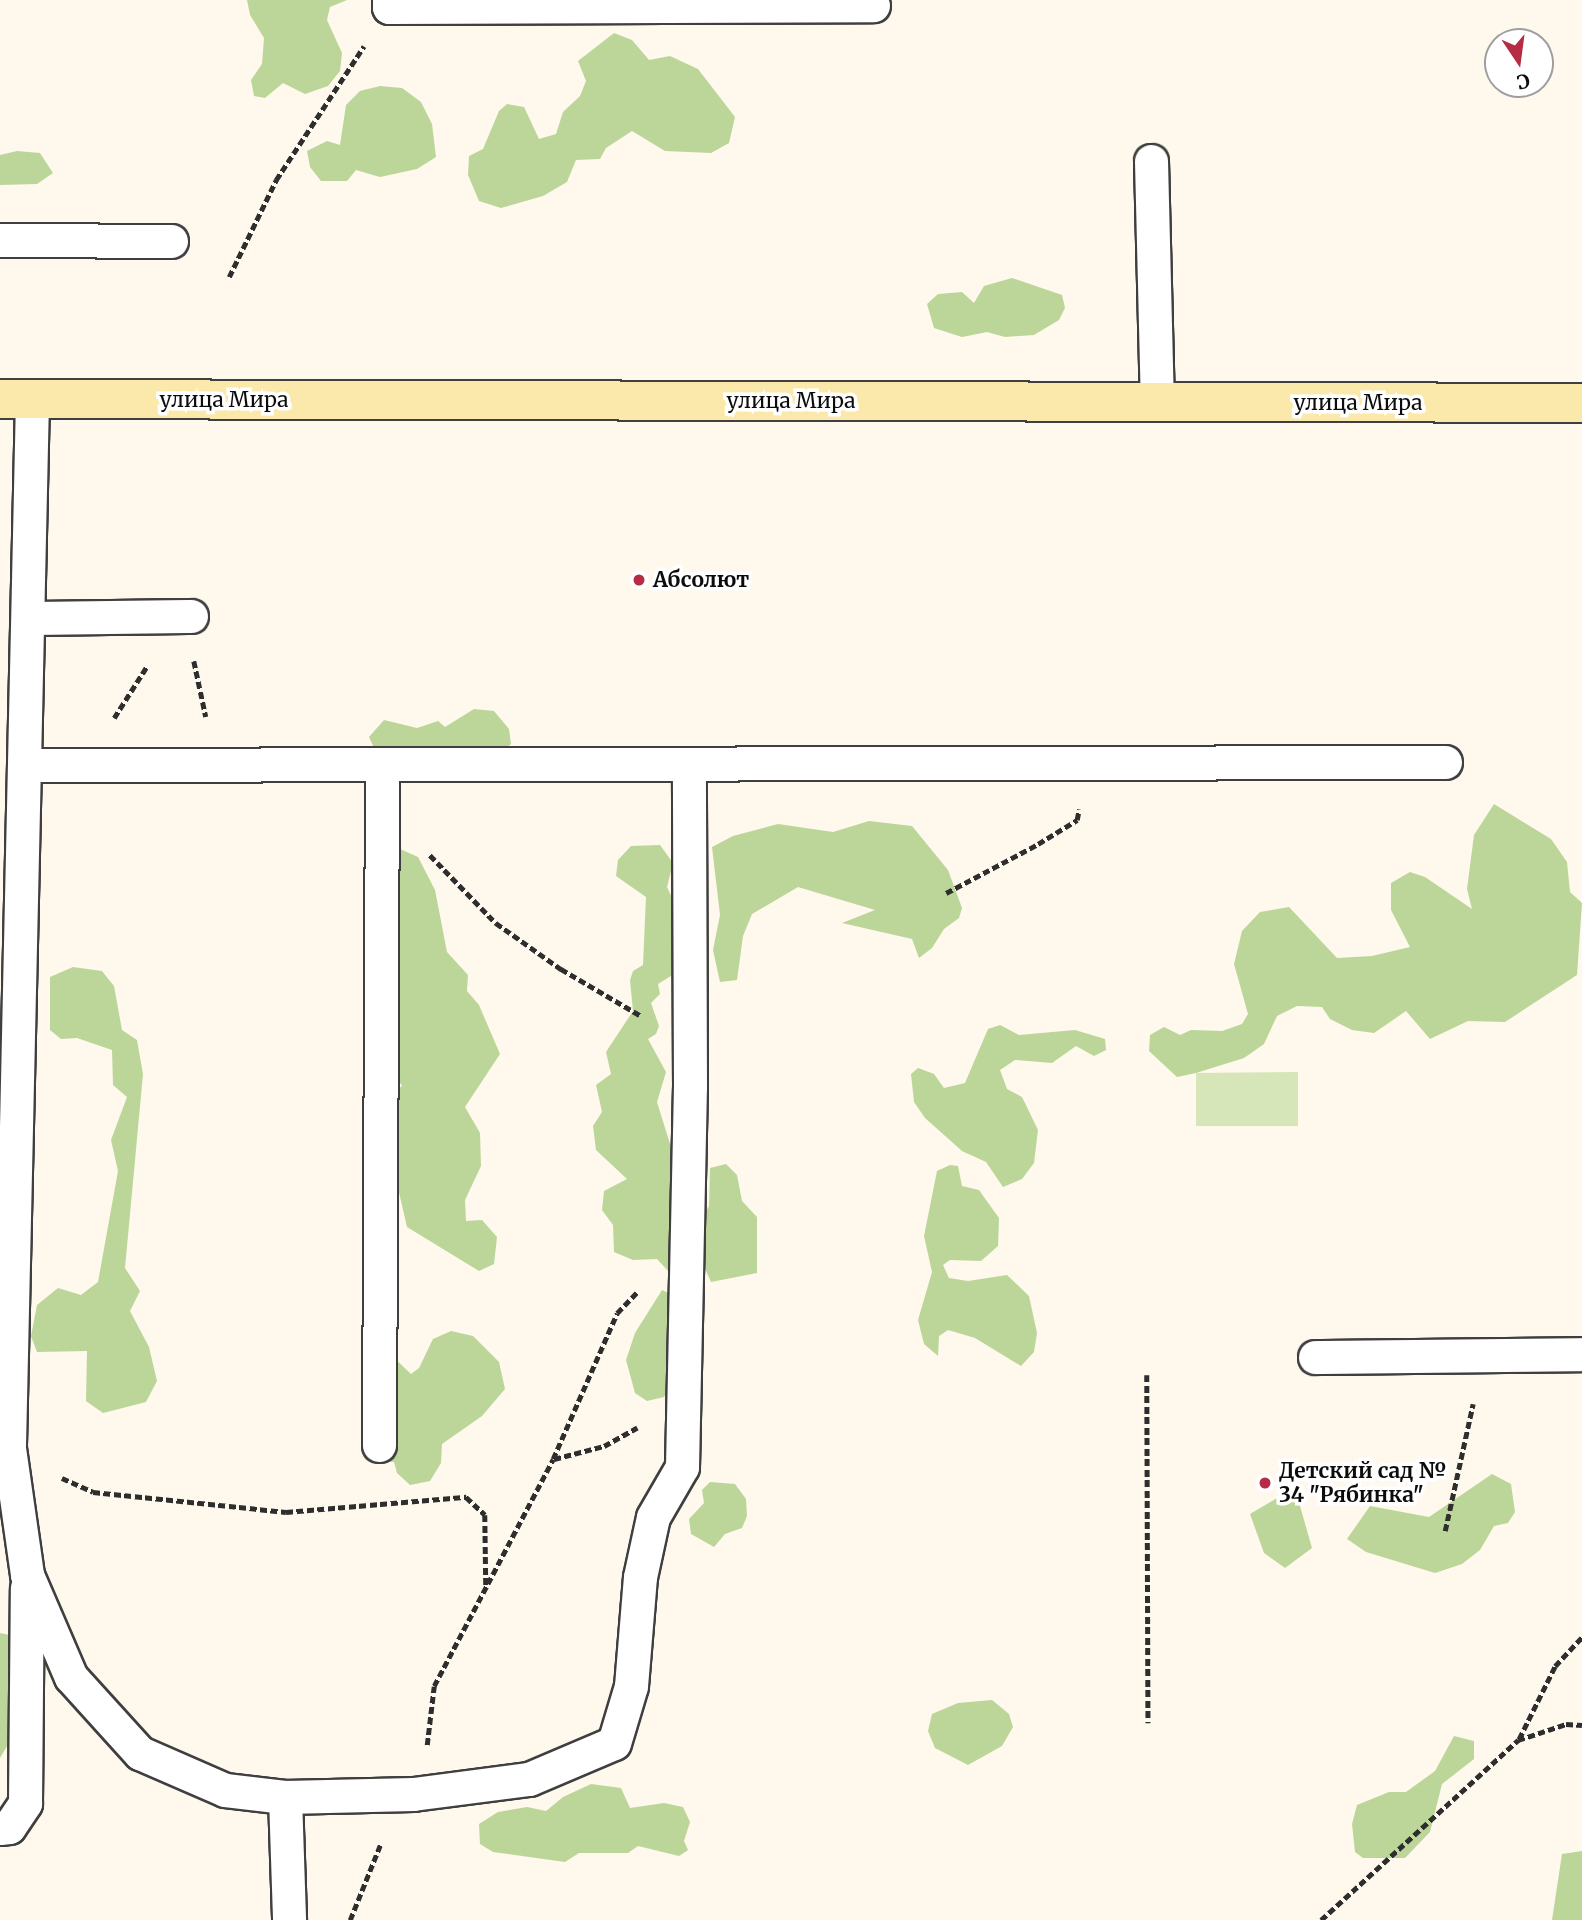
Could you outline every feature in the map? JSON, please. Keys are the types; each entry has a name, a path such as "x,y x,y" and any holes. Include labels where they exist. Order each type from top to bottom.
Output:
{"main road":[{"name":"улица Мира","path":"16,399 1582,403"}],"lane":[{"path":"389,4 873,5"},
{"path":"1151,161 1157,402"},
{"path":"0,240 171,241"},
{"path":"0,1828 9,1827 25,1803 27,1575 9,1448 25,765 13,718 29,618 16,399"},
{"path":"29,618 183,616"},
{"path":"25,765 1445,762"},
{"path":"27,1575 71,1677 140,1754 225,1790 285,1797 413,1794 529,1779 614,1743 631,1686 640,1577 653,1517 682,1467 690,1044 690,764"},
{"path":"379,1445 382,765"},
{"path":"1315,1357 1582,1354"},
{"path":"285,1797 289,1920"}],"path":[{"path":"229,277 276,180 389,4"},
{"path":"183,616 201,709 233,765"},
{"path":"88,766 183,616"},
{"path":"946,893 1077,820 1091,764"},
{"path":"381,808 496,923 561,969 690,1044"},
{"path":"350,1920 389,1825 413,1794 425,1758 434,1686 553,1459 617,1313 643,1286 686,1276"},
{"path":"1445,1531 1484,1355"},
{"path":"1147,1375 1148,1723"},
{"path":"553,1459 604,1446 644,1424 684,1388"},
{"path":"9,1448 93,1492 286,1512 466,1497 485,1516 486,1587"},
{"path":"1321,1920 1518,1740 1555,1665 1582,1637"},
{"path":"1518,1740 1566,1724 1582,1725"}],"green space":[{"path":"247,0 347,0 330,7 327,20 342,53 340,71 328,86 305,94 283,83 265,98 254,96 251,80 262,64 264,38 250,15"},
{"path":"614,33 632,40 649,60 670,56 698,69 735,117 729,143 711,153 665,151 632,131 606,148 600,159 576,160 567,182 543,196 501,208 479,201 468,175 469,156 483,149 499,111 507,104 524,107 539,139 556,134 563,112 580,96 586,81 578,61"},
{"path":"380,86 402,88 421,102 432,124 436,157 417,169 380,177 356,170 347,181 321,181 310,167 307,151 327,141 340,145 346,105 360,91"},
{"path":"17,151 40,153 53,173 37,184 0,185 0,155"},
{"path":"1012,278 1062,295 1065,308 1059,320 1034,335 1005,337 987,332 962,337 934,328 927,304 938,294 962,292 974,303 984,286"},
{"path":"474,709 494,711 509,729 511,744 499,754 375,750 369,737 384,720 417,728 438,721 445,727"},
{"path":"1494,804 1551,839 1567,862 1570,892 1582,903 1577,975 1505,1022 1468,1021 1430,1039 1406,1011 1374,1033 1352,1030 1330,1019 1322,1007 1297,1006 1277,1016 1264,1044 1244,1058 1196,1073 1177,1077 1149,1051 1150,1035 1164,1027 1180,1035 1191,1030 1222,1031 1242,1024 1248,1014 1234,964 1242,931 1260,912 1289,907 1337,958 1372,956 1410,947 1391,910 1391,883 1410,872 1425,877 1472,909 1467,889 1474,835"},
{"path":"869,821 912,826 948,870 962,908 959,918 944,929 932,948 919,958 912,939 842,923 875,910 798,887 752,914 743,936 737,980 720,982 713,950 720,915 712,847 733,836 778,824 833,832"},
{"path":"660,845 673,863 667,887 673,900 679,941 673,944 679,956 679,971 658,984 660,994 651,1003 659,1026 656,1034 648,1039 666,1072 657,1102 675,1160 679,1272 669,1272 657,1259 633,1260 614,1252 613,1225 602,1210 604,1191 627,1179 596,1150 593,1126 602,1112 596,1085 611,1074 606,1052 633,1011 630,980 633,971 643,965 646,897 616,876 618,860 631,846"},
{"path":"400,849 418,857 435,890 447,952 468,975 467,991 479,1005 500,1054 465,1107 480,1133 481,1166 465,1200 466,1221 482,1220 497,1237 494,1264 479,1271 407,1227 398,1188 380,1180 380,1103 402,1086 393,1072 389,858"},
{"path":"73,967 102,971 114,986 122,1030 137,1040 143,1074 125,1268 140,1291 130,1311 149,1347 157,1381 146,1402 103,1413 86,1401 87,1351 37,1352 31,1336 37,1305 58,1288 81,1295 98,1282 118,1171 111,1140 127,1097 113,1085 112,1050 77,1038 61,1039 50,1030 50,977"},
{"path":"1000,1025 1019,1035 1075,1030 1105,1039 1106,1050 1094,1056 1076,1046 1052,1063 1015,1060 1000,1070 1007,1089 1022,1097 1038,1130 1034,1163 1022,1179 1003,1187 986,1162 962,1151 925,1118 914,1102 911,1074 918,1068 934,1074 944,1088 965,1083 988,1029"},
{"path":"1298,1072 1298,1126 1196,1126 1196,1073"},
{"path":"726,1164 737,1175 742,1201 757,1217 757,1273 711,1282 699,1255 697,1227 709,1206 710,1168"},
{"path":"950,1165 958,1166 962,1186 979,1190 999,1218 998,1246 981,1261 950,1260 943,1265 949,1278 968,1281 1007,1275 1029,1296 1037,1333 1034,1352 1021,1366 975,1338 948,1330 939,1336 938,1356 924,1344 918,1320 932,1272 924,1236 937,1171"},
{"path":"662,1290 675,1296 674,1381 664,1397 647,1401 635,1393 626,1360 635,1333"},
{"path":"387,1316 399,1326 393,1357 411,1374 419,1368 433,1339 451,1331 473,1336 499,1362 505,1389 482,1416 442,1444 441,1463 430,1481 410,1485 397,1473 394,1462 371,1460 370,1423"},
{"path":"1492,1474 1511,1484 1515,1512 1508,1523 1494,1526 1480,1550 1462,1564 1435,1573 1366,1552 1347,1539 1370,1506 1429,1517"},
{"path":"710,1482 735,1484 746,1499 747,1516 742,1528 725,1534 714,1547 691,1534 689,1519 704,1503 702,1490"},
{"path":"1284,1494 1298,1499 1312,1548 1285,1568 1264,1553 1250,1514"},
{"path":"0,1633 14,1636 16,1679 9,1684 15,1702 13,1736 0,1758"},
{"path":"992,1700 1009,1714 1013,1727 1002,1746 968,1765 935,1748 928,1731 932,1714 958,1703"},
{"path":"1454,1736 1474,1741 1474,1759 1442,1784 1430,1832 1405,1858 1363,1858 1355,1852 1352,1824 1357,1805 1389,1792 1406,1792 1435,1771"},
{"path":"591,1784 621,1788 630,1808 664,1803 683,1807 690,1822 684,1841 688,1850 679,1856 638,1846 628,1853 579,1853 565,1862 493,1852 480,1844 479,1824 498,1812 527,1807 546,1811 563,1797"},
{"path":"1582,1851 1582,1920 1552,1920 1562,1854"}],"place":[{"name":"Абсолют","path":"639,580"},
{"name":"Детский сад № 34 \"Рябинка\"","path":"1265,1483"}]}
